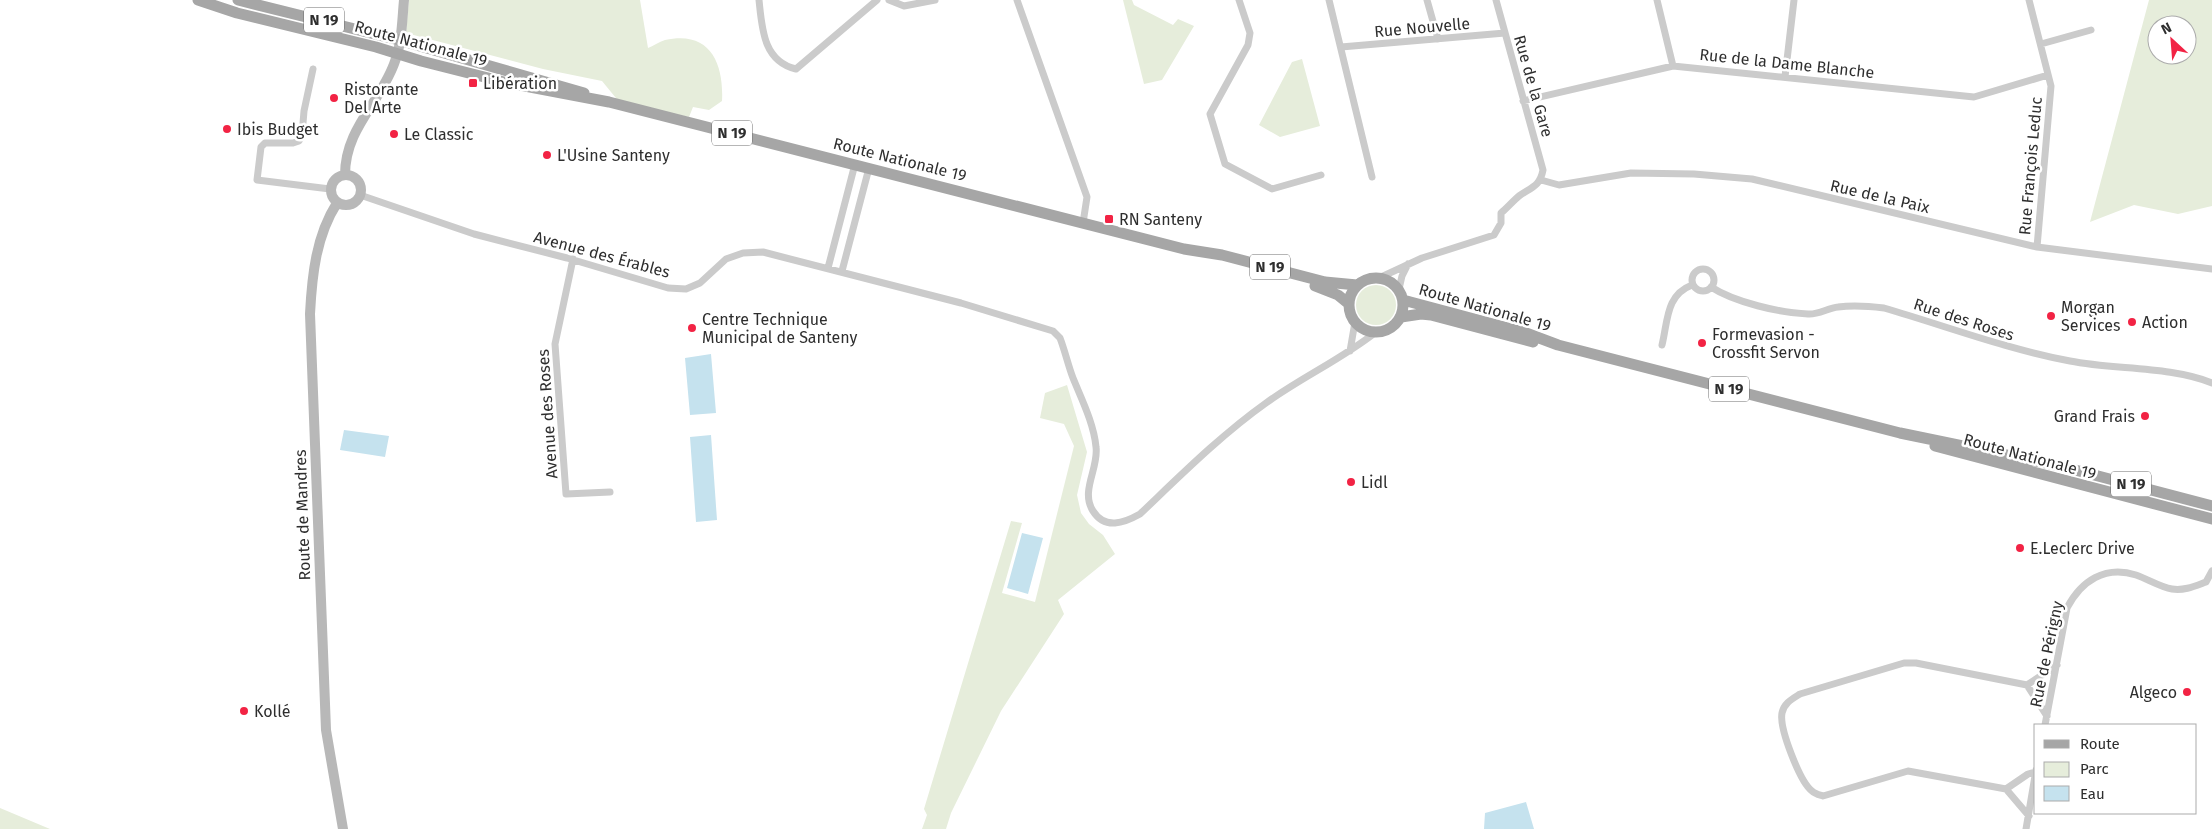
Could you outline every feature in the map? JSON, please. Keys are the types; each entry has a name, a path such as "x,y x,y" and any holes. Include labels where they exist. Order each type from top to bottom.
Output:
{"main road":[{"name":"Route Nationale 19","path":"198,0 237,13 508,83 609,102 1184,248 1222,255 1325,282 1357,285"},
{"name":"Route Nationale 19","path":"238,0 400,40 563,85 609,102"},
{"name":"Route Nationale 19","path":"1184,248 1207,258 1323,288 1338,294 1349,304"},
{"path":"1380,278 1392,282 1401,295 1401,317 1388,330 1376,332 1362,329 1355,322 1351,316 1349,304 1352,293 1357,285 1365,280 1380,278"},
{"name":"Route Nationale 19","path":"1401,295 1526,333 1558,345"},
{"name":"Route Nationale 19","path":"1401,317 1421,314 1431,315 1510,337 1558,345 1900,433 2060,466 2208,503"},
{"name":"Route Nationale 19","path":"1900,433 1950,452 2212,518"}],"street":[{"path":"346,175 347,156 352,138 394,66 400,40 404,0"},
{"path":"759,0 764,42 785,66 796,69 877,0"},
{"path":"889,0 904,6 935,0"},
{"path":"1017,0 1087,197 1083,222"},
{"path":"1239,0 1250,33 1248,44 1210,114 1225,164 1272,189 1322,175"},
{"path":"1329,0 1372,177"},
{"path":"1428,0 1438,39"},
{"name":"Rue de la Gare","path":"1496,0 1543,170 1541,180"},
{"path":"1657,0 1673,66"},
{"path":"1785,77 1794,0"},
{"name":"Rue François Leduc","path":"2029,0 2048,75 2051,98 2037,247"},
{"path":"2041,44 2091,30"},
{"name":"Rue Nouvelle","path":"1341,47 1505,33"},
{"name":"Rue de la Dame Blanche","path":"1523,101 1673,66 1974,97 2048,75"},
{"path":"313,69 304,111 302,135 299,141 293,143 265,143 261,147 258,180 330,188"},
{"path":"828,268 854,164"},
{"path":"842,271 869,168"},
{"name":"Rue de la Paix","path":"1541,180 1559,186 1631,173 1694,174 1752,180 2037,247 2212,269"},
{"path":"346,175 358,181 360,196 350,205 337,203 331,197 330,188 334,180 346,175"},
{"path":"1380,278 1408,264 1494,235 1501,223 1501,213 1518,196 1537,186 1541,180"},
{"name":"Avenue des Érables","path":"360,196 474,234 572,259 668,288 686,289 700,283 726,259 743,253 763,252 842,271 1053,331 1060,338 1096,448 1096,459 1088,490 1089,502 1093,511 1100,519 1114,523 1124,523 1140,514 1241,422 1376,332"},
{"name":"Route de Mandres","path":"337,203 325,222 316,254 311,282 310,314 326,730 343,829"},
{"name":"Avenue des Roses","path":"572,259 556,344 566,494 610,492"},
{"path":"1401,295 1402,276 1408,264"},
{"path":"1703,268 1712,274 1714,281 1711,287 1701,291 1692,285 1694,273 1703,268"},
{"path":"1662,345 1674,297 1683,289 1692,285"},
{"name":"Rue des Roses","path":"1711,287 1721,294 1768,308 1810,315 1836,307 1862,305 1884,308 2024,352 2084,364 2176,374 2212,383"},
{"path":"1350,351 1355,322"},
{"name":"Rue de Périgny","path":"2045,724 2067,608 2076,592 2104,574 2118,572 2135,575 2172,589 2184,589 2206,582 2212,571"},
{"path":"2029,816 2006,789 1908,772 1823,796 1812,792 1804,781 1786,739 1782,724 1782,712 1788,701 1800,694 1904,663 1916,663 2026,685 2057,665"},
{"path":"2026,685 2047,716"},
{"path":"2006,789 2034,772"},
{"path":"2026,829 2034,784"}],"green space":[{"path":"409,0 640,0 648,48 665,40 680,38 693,40 703,45 711,52 717,62 722,87 722,101 709,110 693,107 689,117 620,103 602,81 543,69 406,33"},
{"path":"1123,0 1132,0 1134,5 1173,25 1178,19 1194,26 1162,80 1144,84"},
{"path":"2149,0 2212,0 2212,206 2178,214 2134,205 2090,222"},
{"path":"1302,59 1320,126 1280,137 1259,125 1292,62"},
{"path":"1376,285 1390,291 1396,305 1390,319 1376,325 1362,319 1356,305 1362,291"},
{"path":"1067,385 1087,452 1077,495 1081,513 1089,524 1103,535 1115,554 1058,600 1064,614 1001,711 951,813 946,829 922,829 927,815 924,809 1011,521 1022,523 1002,593 1035,602 1074,446 1064,424 1040,418 1045,393"},
{"path":"0,808 50,829 0,829"}],"water":[{"path":"711,354 716,413 690,415 685,358"},
{"path":"344,430 389,436 385,457 340,450"},
{"path":"711,435 717,520 696,522 690,437"},
{"path":"1022,533 1043,538 1028,594 1007,588"},
{"path":"1526,802 1534,829 1484,829 1485,813"}],"place":[{"name":"Libération","path":"473,83"},
{"name":"Ristorante Del Arte","path":"334,98"},
{"name":"Ibis Budget","path":"227,129"},
{"name":"Le Classic","path":"394,134"},
{"name":"L'Usine Santeny","path":"547,155"},
{"name":"RN Santeny","path":"1109,219"},
{"name":"Morgan Services","path":"2051,316"},
{"name":"Action","path":"2132,322"},
{"name":"Centre Technique Municipal de Santeny","path":"692,328"},
{"name":"Formevasion - Crossfit Servon","path":"1702,343"},
{"name":"Grand Frais","path":"2145,416"},
{"name":"Lidl","path":"1351,482"},
{"name":"E.Leclerc Drive","path":"2020,548"},
{"name":"Algeco","path":"2187,692"},
{"name":"Kollé","path":"244,711"}]}
